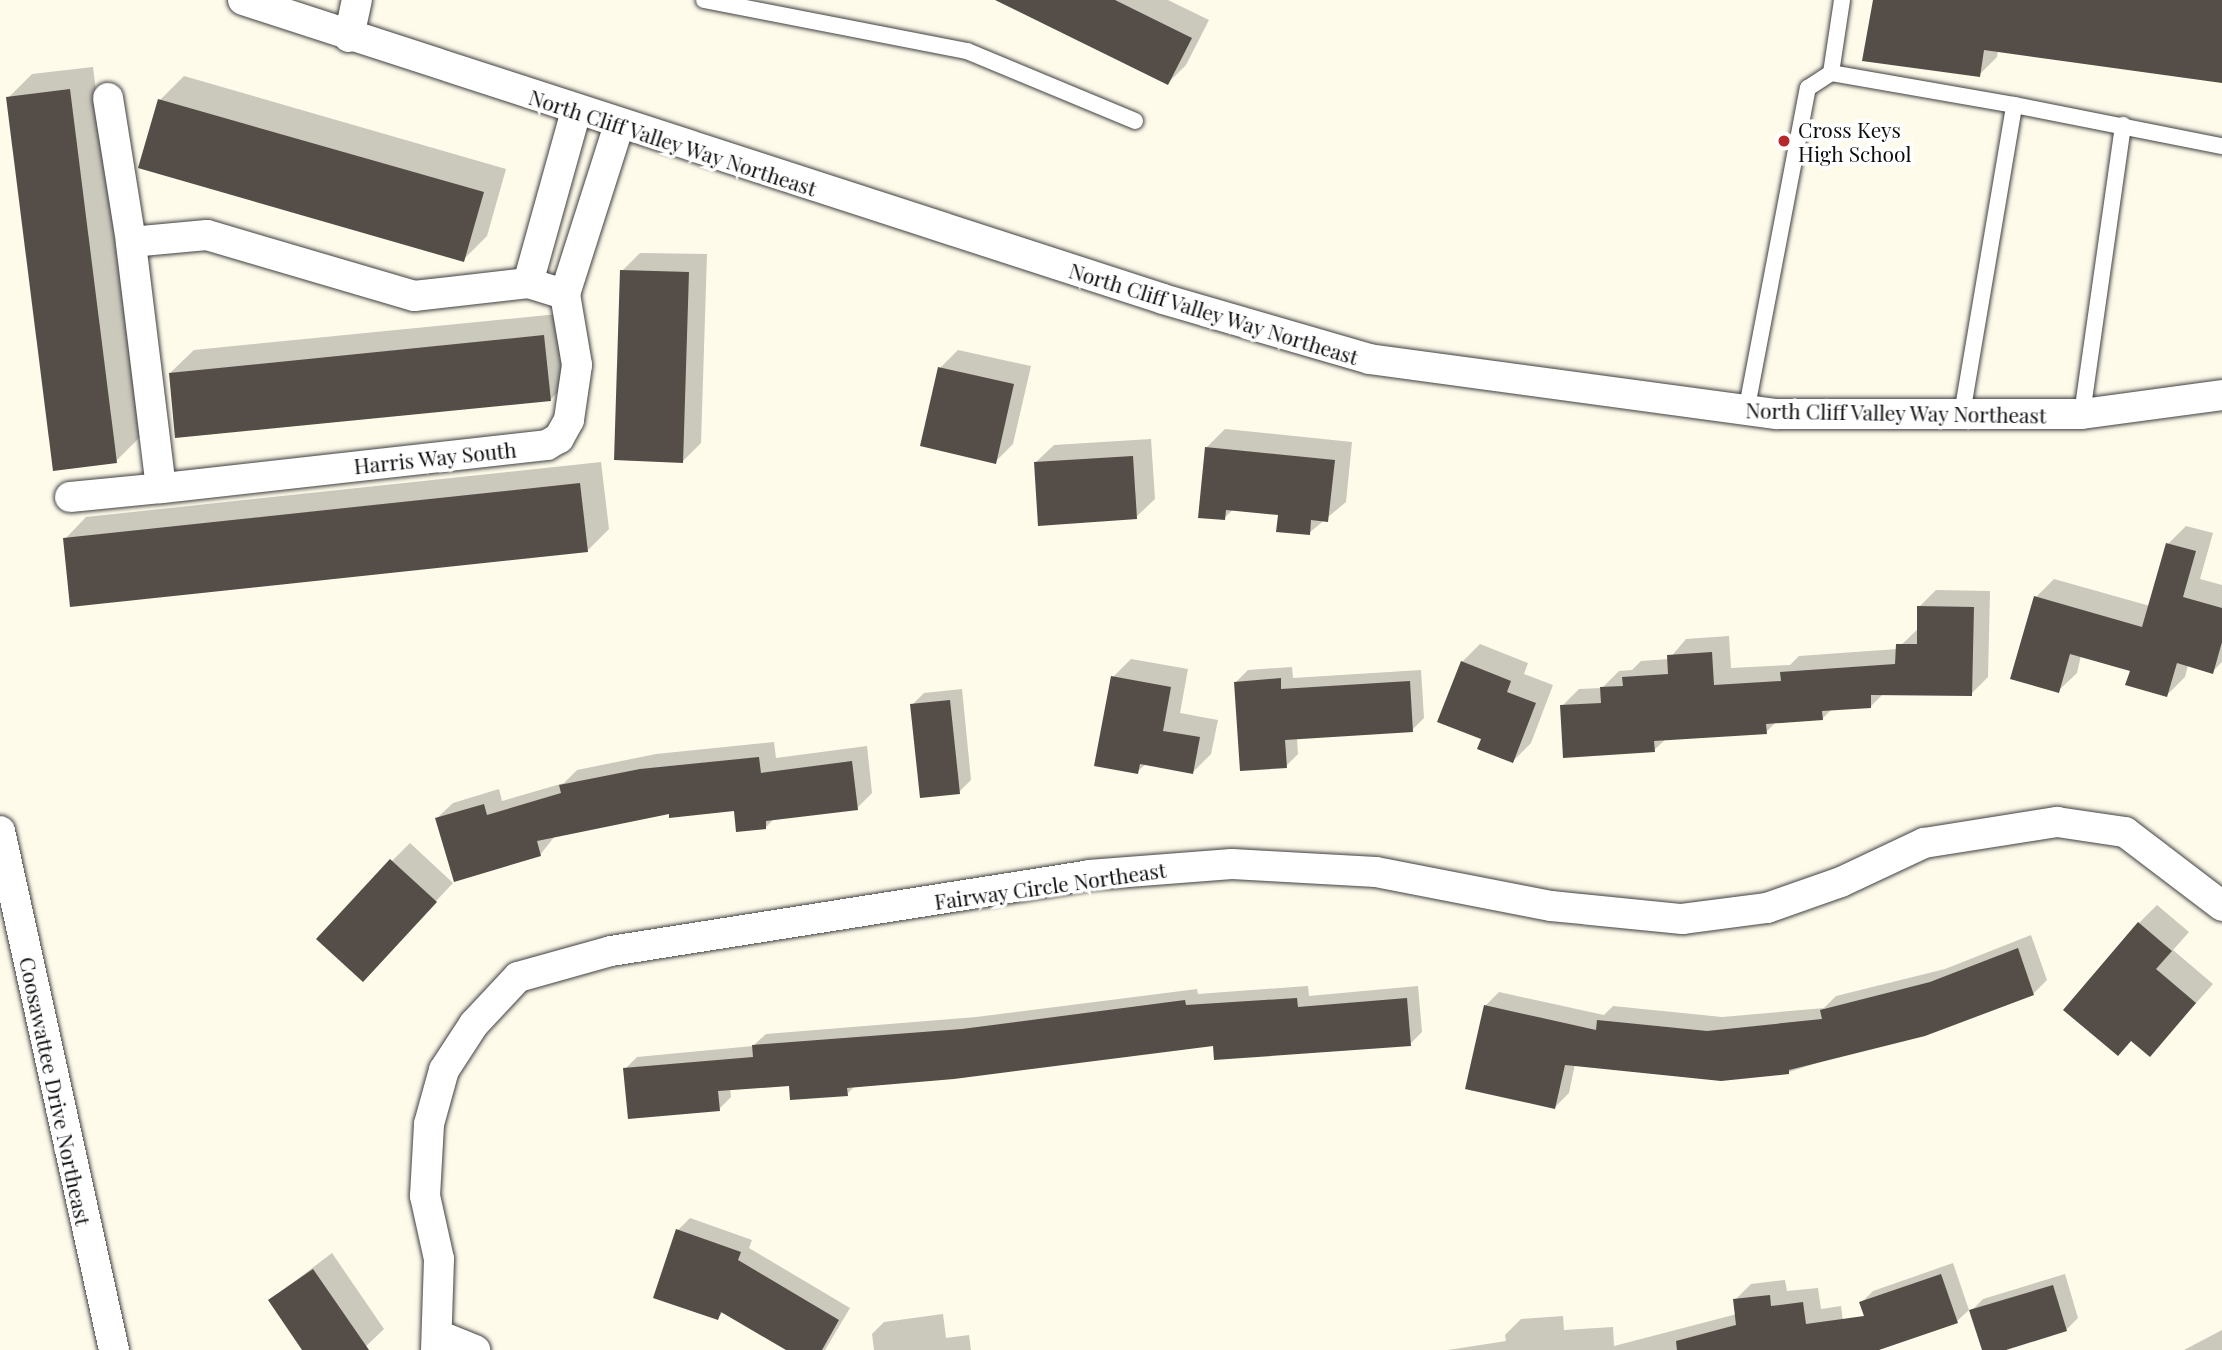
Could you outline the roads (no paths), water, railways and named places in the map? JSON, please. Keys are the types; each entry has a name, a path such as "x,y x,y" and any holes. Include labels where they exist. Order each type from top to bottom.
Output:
{"street":[{"name":"North Cliff Valley Way Northeast","path":"243,0 348,37 1163,299 1369,359 1745,412 2082,414 2222,395"},
{"path":"348,37 357,0"},
{"path":"108,98 131,243 161,488"},
{"path":"528,283 576,111"},
{"name":"Harris Way South","path":"70,497 547,445 559,438 569,420 577,365 565,294 620,125"},
{"path":"131,243 207,234 414,296 528,283 565,294"},
{"name":"Fairway Circle Northeast","path":"475,1350 438,1343 439,1259 425,1196 429,1124 444,1070 474,1024 518,977 611,951 1089,875 1232,864 1376,872 1551,906 1682,919 1767,908 1842,883 1924,842 2057,822 2125,832 2222,906"},
{"name":"Coosawattee Drive Northeast","path":"0,831 5,877 114,1350"}],"lane":[{"path":"704,0 967,51 1135,121"},
{"path":"1831,73 1842,0"},
{"path":"1745,412 1808,88 1831,73 2123,125 2222,146"},
{"path":"1962,414 2014,105"},
{"path":"2082,414 2123,125"}],"place":[{"name":"Cross Keys High School","path":"1784,141"}]}
